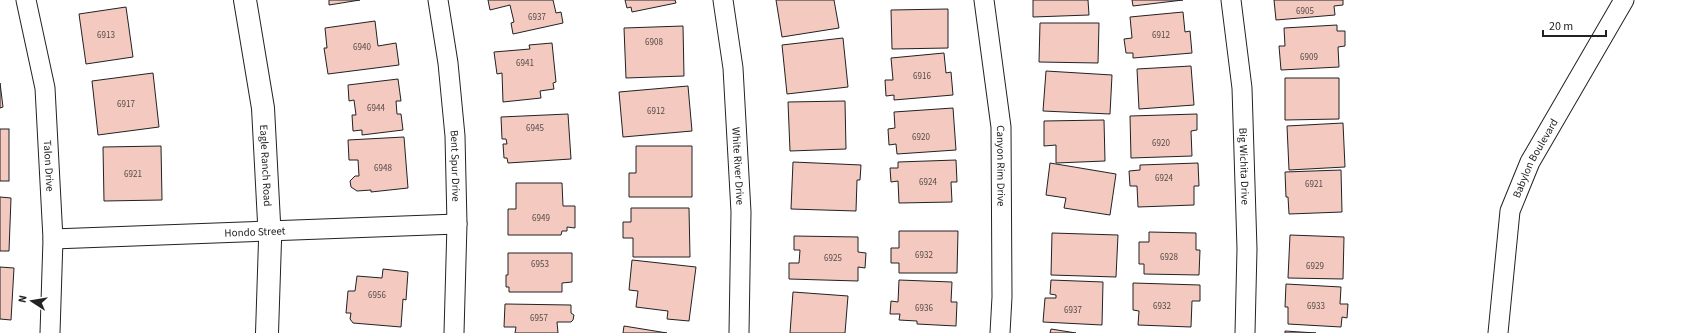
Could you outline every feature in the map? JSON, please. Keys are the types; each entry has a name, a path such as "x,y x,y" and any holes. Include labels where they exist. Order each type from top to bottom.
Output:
{"street":[{"name":"Talon Drive","path":"26,0 45,88 53,239 50,333"},
{"name":"Eagle Ranch Road","path":"245,0 263,108 270,232 267,333"},
{"name":"Bent Spur Drive","path":"438,0 448,63 454,129 457,224 454,333"},
{"name":"White River Drive","path":"723,0 733,68 741,212 739,333"},
{"name":"Canyon Rim Drive","path":"984,0 1000,127 1002,297 1000,333"},
{"name":"Big Wichita Drive","path":"1231,0 1242,88 1247,249 1245,333"},
{"name":"Babylon Boulevard","path":"1498,333 1510,211 1530,162 1624,0"},
{"name":"Hondo Street","path":"53,239 457,224"}],"building":[{"path":"329,0 360,0 329,5"},
{"path":"488,0 553,0 556,13 561,12 563,23 513,34 511,23 514,22 510,5 490,10"},
{"path":"625,0 675,0 676,3 632,12 631,7 627,8"},
{"path":"776,0 834,0 839,28 782,37"},
{"path":"1033,0 1088,0 1089,15 1033,17"},
{"path":"1132,0 1183,0 1133,6"},
{"path":"1274,0 1343,0 1343,5 1334,6 1335,15 1276,20"},
{"path":"126,7 133,57 86,64 79,14"},
{"path":"948,9 948,48 892,49 891,10"},
{"path":"1183,12 1185,32 1190,31 1192,53 1133,58 1133,53 1126,53 1124,39 1132,38 1130,17"},
{"path":"375,21 378,46 396,43 399,65 328,74 324,48 327,48 325,28"},
{"path":"1040,23 1099,23 1098,63 1039,62"},
{"path":"1337,25 1337,31 1345,31 1345,46 1338,47 1339,67 1281,70 1279,46 1285,46 1284,28"},
{"path":"683,26 684,76 626,78 624,28"},
{"path":"843,38 848,87 787,94 782,45"},
{"path":"552,43 556,82 553,83 554,89 540,91 541,98 503,102 502,73 497,74 494,52 530,49 529,45"},
{"path":"944,53 946,73 951,72 953,95 894,100 894,95 886,96 885,80 893,80 891,58"},
{"path":"1191,66 1194,105 1139,109 1137,69"},
{"path":"1046,71 1112,75 1110,114 1043,111"},
{"path":"153,73 159,127 98,135 92,81"},
{"path":"1285,78 1339,78 1339,119 1285,120"},
{"path":"398,79 401,101 396,101 397,114 401,114 403,130 362,135 362,130 353,131 352,115 356,115 354,100 349,101 348,85"},
{"path":"0,83 3,107 0,108"},
{"path":"688,86 692,131 623,137 619,92"},
{"path":"845,101 846,149 790,151 788,102"},
{"path":"953,108 956,150 897,154 896,144 889,145 888,129 895,128 894,112"},
{"path":"568,114 571,159 508,163 507,158 504,158 503,144 507,144 506,139 502,139 501,117"},
{"path":"1197,114 1197,130 1191,131 1192,156 1131,158 1130,116"},
{"path":"1104,120 1105,161 1056,163 1056,145 1044,146 1044,121"},
{"path":"1343,123 1345,167 1289,170 1287,126"},
{"path":"0,129 9,129 9,181 0,181"},
{"path":"404,137 408,188 371,192 371,190 357,191 351,187 350,181 355,176 359,176 358,160 349,160 348,140"},
{"path":"161,146 162,200 104,201 103,147"},
{"path":"636,146 692,146 692,197 629,197 629,173 636,173"},
{"path":"956,160 957,182 951,182 952,202 899,203 898,181 891,182 890,168 898,168 898,162"},
{"path":"793,162 861,165 860,180 857,180 856,211 791,209"},
{"path":"1050,163 1116,174 1110,215 1064,208 1066,198 1046,195"},
{"path":"1198,163 1199,186 1194,186 1194,205 1138,207 1137,186 1130,186 1129,171 1140,170 1140,165"},
{"path":"1341,170 1342,212 1289,214 1288,197 1286,197 1285,172"},
{"path":"516,183 562,183 563,206 575,206 575,228 567,227 567,231 562,231 561,235 508,235 508,209 516,209"},
{"path":"0,197 11,198 9,251 0,251"},
{"path":"631,208 689,208 690,257 633,257 633,238 623,238 623,222 631,222"},
{"path":"899,231 958,231 957,273 899,273 899,263 891,263 891,248 899,248"},
{"path":"1149,232 1196,233 1196,250 1200,250 1199,275 1144,274 1144,264 1139,264 1139,242 1149,242"},
{"path":"1052,233 1118,235 1116,277 1051,275"},
{"path":"1290,235 1344,237 1343,279 1288,278"},
{"path":"794,236 858,237 858,252 866,253 865,268 858,267 858,281 789,279 789,263 799,263 800,250 794,250"},
{"path":"508,253 572,253 572,282 562,283 562,292 509,292 509,287 506,287 506,275 508,275"},
{"path":"632,260 696,267 689,321 667,319 668,311 636,307 638,291 629,290"},
{"path":"0,267 14,268 11,320 0,319"},
{"path":"383,269 408,272 406,300 403,299 401,327 353,323 350,319 351,313 346,313 348,291 355,291 357,276 382,278"},
{"path":"899,280 952,282 951,302 957,302 956,326 917,324 917,321 899,320 900,314 890,314 891,301 898,302"},
{"path":"1051,280 1103,282 1102,325 1043,322 1045,298 1056,298 1056,295 1050,294"},
{"path":"1133,283 1200,285 1200,301 1192,301 1191,327 1138,325 1139,311 1133,310"},
{"path":"1286,284 1341,287 1340,304 1348,304 1347,318 1342,317 1341,327 1288,324 1288,307 1285,307"},
{"path":"793,292 848,296 845,333 790,333"},
{"path":"505,304 571,305 571,313 574,315 571,322 557,322 558,333 515,333 516,327 504,327"},
{"path":"624,326 667,333 623,333"},
{"path":"1051,329 1076,333 1050,333"},
{"path":"1285,331 1316,333 1285,333"}]}
